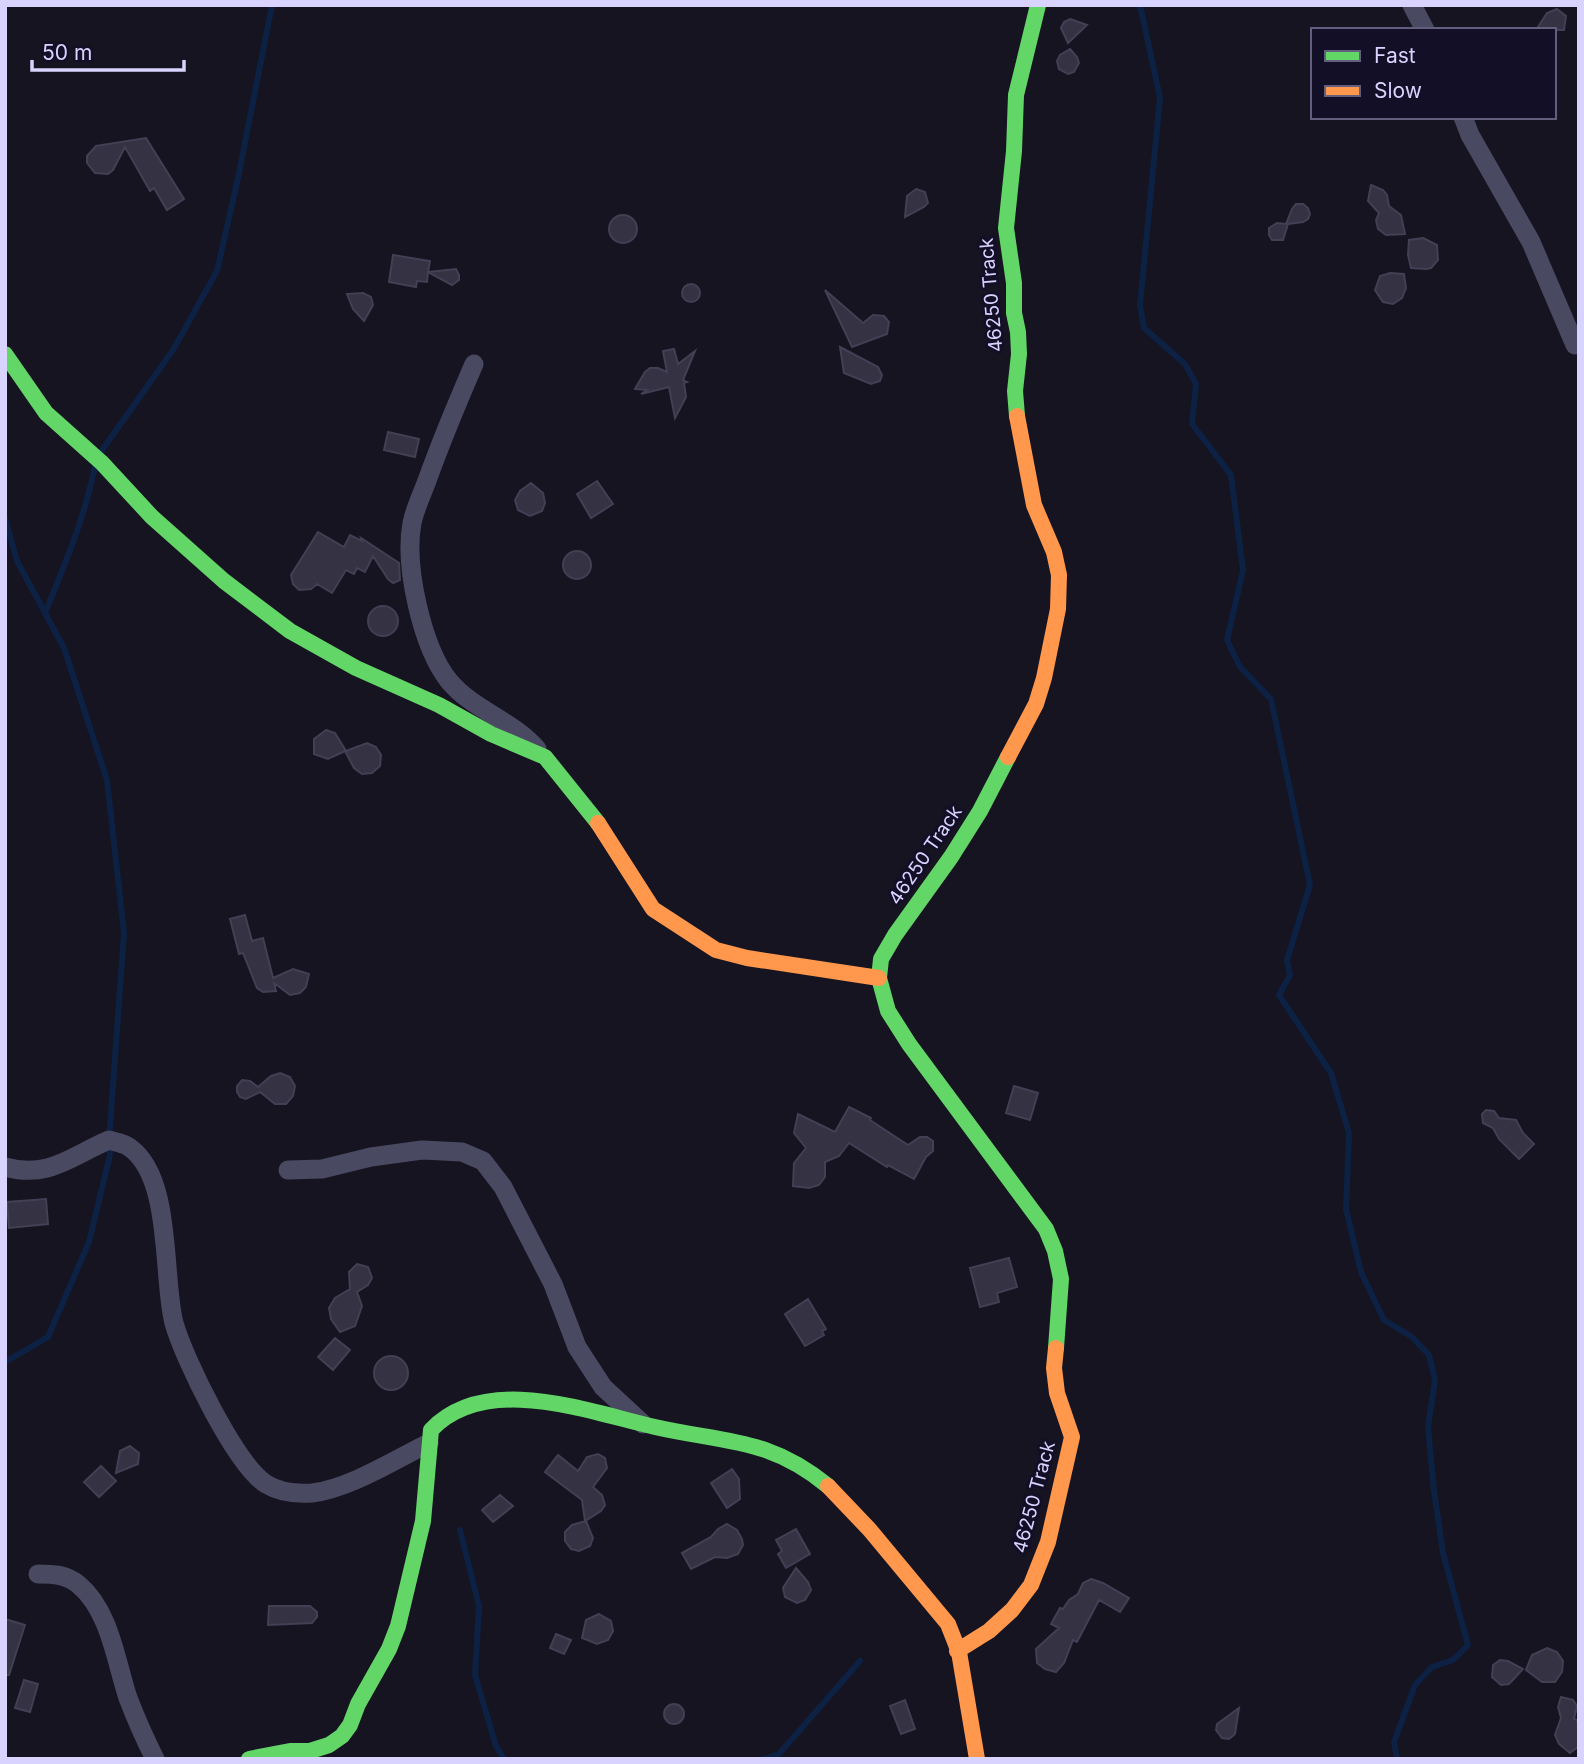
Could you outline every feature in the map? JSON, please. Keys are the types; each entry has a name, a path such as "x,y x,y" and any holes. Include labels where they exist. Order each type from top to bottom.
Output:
{"street":[{"name":"46250 Track","path":"957,1651 989,1631 1012,1610 1031,1585 1048,1542 1069,1462 1072,1437 1057,1394 1054,1368 1061,1279 1055,1251 1046,1229 909,1044 888,1010 879,978 881,959 980,811 1036,704 1058,609 1059,575 1054,552 1034,505 1017,414 1015,391 1019,354 1018,332 1006,229 1014,151 1016,95 1038,5"},
{"path":"1412,5 1424,28"},
{"path":"1464,119 1470,135 1531,242 1575,345"},
{"path":"5,354 46,413 102,463 152,517 224,581 289,631 356,668 439,705 491,734 545,757"},
{"path":"474,363 445,431 412,524 412,572 430,651 450,681 473,703 525,735 545,757 593,814 653,909 716,950 747,958 879,978"},
{"path":"6,1167 22,1171 45,1170 109,1140 129,1147 142,1161 156,1190 165,1233 174,1321 185,1356 202,1391 249,1468 266,1483 289,1492 314,1493 376,1471 429,1443"},
{"path":"288,1170 323,1169 371,1157 422,1150 462,1152 483,1161 503,1187 553,1284 577,1347 603,1387 643,1424"},
{"path":"249,1759 290,1751 330,1752 350,1725 398,1626 423,1521 431,1430 452,1412 492,1402 540,1399 678,1432 758,1445 798,1464 854,1511 949,1626 957,1651 977,1759"},
{"path":"38,1574 62,1575 88,1593 103,1618 129,1700 155,1759"}],"building":[{"path":"1557,9 1566,16 1564,30 1537,28 1547,13"},
{"path":"1070,19 1087,25 1068,43 1061,28 1064,22"},
{"path":"1070,49 1079,63 1074,72 1068,74 1059,69 1057,61 1060,55"},
{"path":"146,138 184,199 167,210 154,188 150,191 125,147 108,174 95,173 87,163 87,156 96,146"},
{"path":"1371,185 1383,190 1389,206 1401,215 1405,234 1386,235 1378,229 1376,220 1379,213 1368,201"},
{"path":"916,189 925,192 928,203 905,217 907,196"},
{"path":"1296,204 1303,204 1308,208 1308,219 1288,224 1283,240 1272,240 1269,228 1277,223 1286,224"},
{"path":"623,215 633,219 637,229 633,239 623,243 613,239 609,229 613,219"},
{"path":"1423,238 1437,245 1438,260 1431,268 1411,268 1409,240"},
{"path":"393,255 430,261 427,282 417,281 416,287 389,282"},
{"path":"456,269 459,280 452,285 428,272"},
{"path":"1390,273 1404,274 1406,288 1402,298 1393,304 1383,302 1375,290 1380,276"},
{"path":"691,284 697,287 700,293 697,299 691,302 685,299 682,293 685,287"},
{"path":"825,290 863,323 873,315 884,316 889,322 887,334 852,347"},
{"path":"363,293 371,297 373,305 364,321 353,309 347,294"},
{"path":"840,347 878,367 882,375 880,381 871,384 844,373"},
{"path":"674,349 678,364 695,351 683,380 687,382 684,383 686,397 675,418 669,387 641,394 647,390 635,389 650,368 667,372 663,351"},
{"path":"388,432 419,439 415,457 384,450"},
{"path":"597,481 613,504 591,518 577,494"},
{"path":"531,483 543,493 545,503 542,511 530,516 518,510 515,500 520,491"},
{"path":"318,532 344,547 350,535 362,541 361,538 399,563 400,580 393,583 388,579 373,556 365,572 357,568 354,574 346,570 332,593 317,584 311,589 299,590 293,584 291,575"},
{"path":"577,551 587,555 591,565 587,575 577,579 567,575 563,565 567,555"},
{"path":"383,606 394,610 398,621 394,632 383,636 372,632 368,621 372,610"},
{"path":"326,730 335,733 346,751 367,743 376,747 381,755 380,766 372,773 362,774 354,768 345,751 328,759 314,754 314,739"},
{"path":"245,915 252,941 263,938 273,978 293,969 309,974 306,987 300,993 290,995 274,983 276,991 263,992 257,988 243,953 239,954 230,919"},
{"path":"280,1073 290,1077 295,1086 293,1096 286,1104 275,1104 260,1092 246,1099 240,1097 237,1092 237,1086 242,1080 250,1081 258,1087 271,1076"},
{"path":"1014,1086 1038,1093 1030,1120 1006,1113"},
{"path":"849,1107 871,1118 870,1120 908,1145 920,1137 933,1141 933,1151 926,1157 914,1179 888,1165 887,1167 849,1143 839,1156 825,1162 825,1177 819,1185 809,1188 793,1186 794,1163 806,1148 794,1133 798,1114 835,1132"},
{"path":"1486,1110 1494,1111 1499,1118 1516,1120 1523,1133 1534,1144 1519,1159 1499,1139 1493,1128 1483,1123 1482,1114"},
{"path":"46,1199 48,1224 9,1228 7,1202"},
{"path":"1009,1258 1017,1287 997,1293 999,1302 980,1307 970,1268"},
{"path":"357,1264 368,1267 372,1278 368,1285 357,1292 362,1306 355,1326 340,1332 331,1319 329,1308 335,1298 350,1289 349,1272"},
{"path":"808,1299 826,1329 822,1331 824,1335 805,1346 785,1314"},
{"path":"335,1338 350,1350 333,1370 318,1357"},
{"path":"391,1356 403,1361 408,1373 403,1385 391,1390 379,1385 374,1373 379,1361"},
{"path":"130,1446 139,1453 138,1464 116,1473 120,1451"},
{"path":"598,1454 605,1458 607,1468 593,1487 602,1495 605,1505 601,1511 585,1521 582,1500 545,1472 558,1455 578,1471 587,1457"},
{"path":"101,1466 116,1481 99,1497 84,1482"},
{"path":"732,1469 739,1479 740,1499 727,1508 711,1483"},
{"path":"500,1495 513,1506 493,1522 482,1510"},
{"path":"586,1521 593,1538 590,1546 579,1551 571,1549 565,1541 565,1532 572,1525"},
{"path":"727,1524 737,1530 742,1539 743,1545 738,1554 727,1558 715,1557 691,1569 682,1553 711,1537"},
{"path":"796,1529 810,1554 786,1568 778,1554 782,1551 776,1540"},
{"path":"796,1568 811,1590 805,1600 797,1603 785,1597 783,1588"},
{"path":"1091,1579 1129,1598 1120,1612 1099,1600 1077,1642 1073,1640 1064,1663 1056,1672 1045,1669 1037,1663 1036,1649 1059,1628 1051,1624 1060,1608 1063,1609 1069,1600 1078,1594 1083,1583"},
{"path":"269,1606 310,1606 317,1612 317,1617 312,1623 268,1625"},
{"path":"599,1614 611,1621 613,1631 608,1640 597,1644 582,1638 586,1620"},
{"path":"5,1619 25,1625 9,1675 5,1675"},
{"path":"556,1634 571,1640 564,1654 550,1648"},
{"path":"1547,1648 1557,1652 1563,1661 1562,1672 1555,1682 1542,1682 1526,1670 1532,1655"},
{"path":"1500,1660 1523,1669 1509,1684 1501,1685 1492,1677 1493,1665"},
{"path":"24,1680 38,1684 30,1712 15,1708"},
{"path":"1561,1697 1573,1700 1577,1706 1574,1719 1579,1721 1579,1746 1570,1753 1559,1744 1555,1735 1561,1718 1558,1707"},
{"path":"905,1700 915,1729 901,1734 890,1706"},
{"path":"674,1704 681,1707 684,1714 681,1721 674,1724 667,1721 664,1714 667,1707"},
{"path":"1239,1708 1235,1734 1229,1739 1222,1738 1216,1730 1217,1724"}],"waterway":[{"path":"100,453 173,350 217,271 272,5"},
{"path":"1140,5 1160,98 1140,305 1144,328 1185,364 1196,384 1192,424 1231,475 1243,570 1227,640 1240,667 1271,699 1310,885 1287,960 1290,975 1279,995 1331,1073 1349,1133 1346,1209 1361,1272 1384,1320 1412,1337 1429,1355 1435,1380 1428,1427 1434,1491 1443,1553 1468,1645 1453,1660 1432,1667 1415,1685 1394,1742 1397,1759"},
{"path":"45,613 80,522 95,466"},
{"path":"5,518 17,561 64,648 107,780 124,933 110,1155 89,1242 48,1337 5,1362"},
{"path":"460,1530 479,1606 475,1675 496,1746 504,1759"},
{"path":"764,1759 779,1754 860,1661"}],"traffic: fast":[{"path":"1017,416 1015,391 1019,354 1018,332 1006,228 1014,151 1016,95 1038,5"},
{"path":"5,354 46,413 102,463 152,517 224,581 290,631 356,668 439,705 491,734 545,757 598,823"},
{"path":"1008,757 980,811 951,857 895,935 881,959 879,978 888,1011 909,1044 1046,1229 1055,1251 1061,1279 1056,1348"},
{"path":"249,1759 290,1751 310,1751 329,1745 342,1736 350,1725 398,1626 423,1521 431,1430 454,1413 480,1403 509,1400 570,1406 765,1450 786,1458 828,1486"}],"traffic: slow":[{"path":"1008,757 1036,704 1044,678 1058,609 1059,575 1054,552 1034,505 1017,416"},
{"path":"598,823 653,909 716,950 747,958 879,978"},
{"path":"957,1651 989,1631 1012,1610 1031,1585 1048,1542 1072,1437 1057,1393 1054,1368 1056,1348"},
{"path":"828,1486 869,1529 948,1624 959,1652 977,1759"}]}
